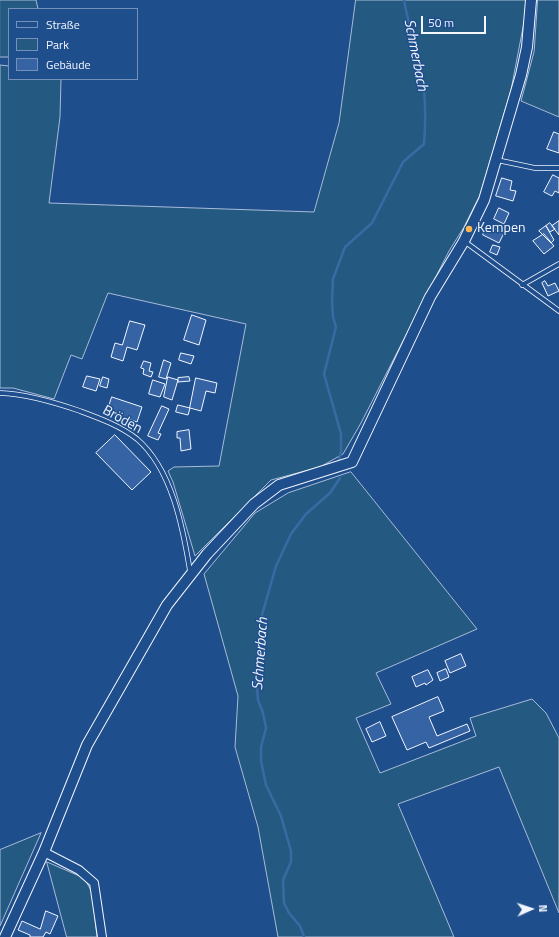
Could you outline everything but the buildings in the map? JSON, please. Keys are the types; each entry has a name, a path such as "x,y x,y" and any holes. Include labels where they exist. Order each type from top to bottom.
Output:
{"street":[{"path":"5,937 44,852 87,745 167,605 207,554 254,504 279,485 352,462 430,297 464,241 484,200 521,75 527,47 531,0"},
{"path":"44,852 79,870 94,883 102,937"}],"lane":[{"path":"496,160 535,168 559,168"},
{"path":"464,241 559,311"},
{"path":"522,285 559,264"},
{"name":"Bröden","path":"0,393 52,402 106,421 136,438 153,456 171,491 186,543 191,574"}],"green space":[{"path":"0,0 36,0 38,8 8,8 8,57 0,57"},
{"path":"356,0 526,0 525,17 511,90 480,195 464,227 449,251 361,423 343,454 320,467 271,480 195,556 173,482 168,471 174,467 219,466 246,324 108,293 82,359 71,355 54,399 13,388 0,388 0,65 8,66 8,80 61,80 60,117 49,203 314,212 339,123"},
{"path":"538,0 559,0 559,117 521,101 534,52"},
{"path":"351,472 477,629 376,673 391,704 356,718 380,773 476,736 470,718 532,699 546,713 559,738 559,913 499,767 398,804 454,937 278,937 258,827 235,747 238,696 204,574 255,513 288,493"},
{"path":"41,833 0,926 0,850"},
{"path":"47,862 84,878 92,892 97,937 67,937"}],"waterway":[{"name":"Schmerbach","path":"339,460 341,451 341,434 324,374 336,327 333,317 333,279 345,247 372,223 403,162 424,144 425,115 423,86 404,0"},
{"name":"Schmerbach","path":"304,937 300,926 289,913 284,903 283,880 291,862 291,851 281,816 266,785 261,761 261,747 266,728 263,713 258,700 256,677 260,622 276,566 291,534 306,514 330,493 340,478"}],"place":[{"name":"Kempen","path":"469,229"}]}
